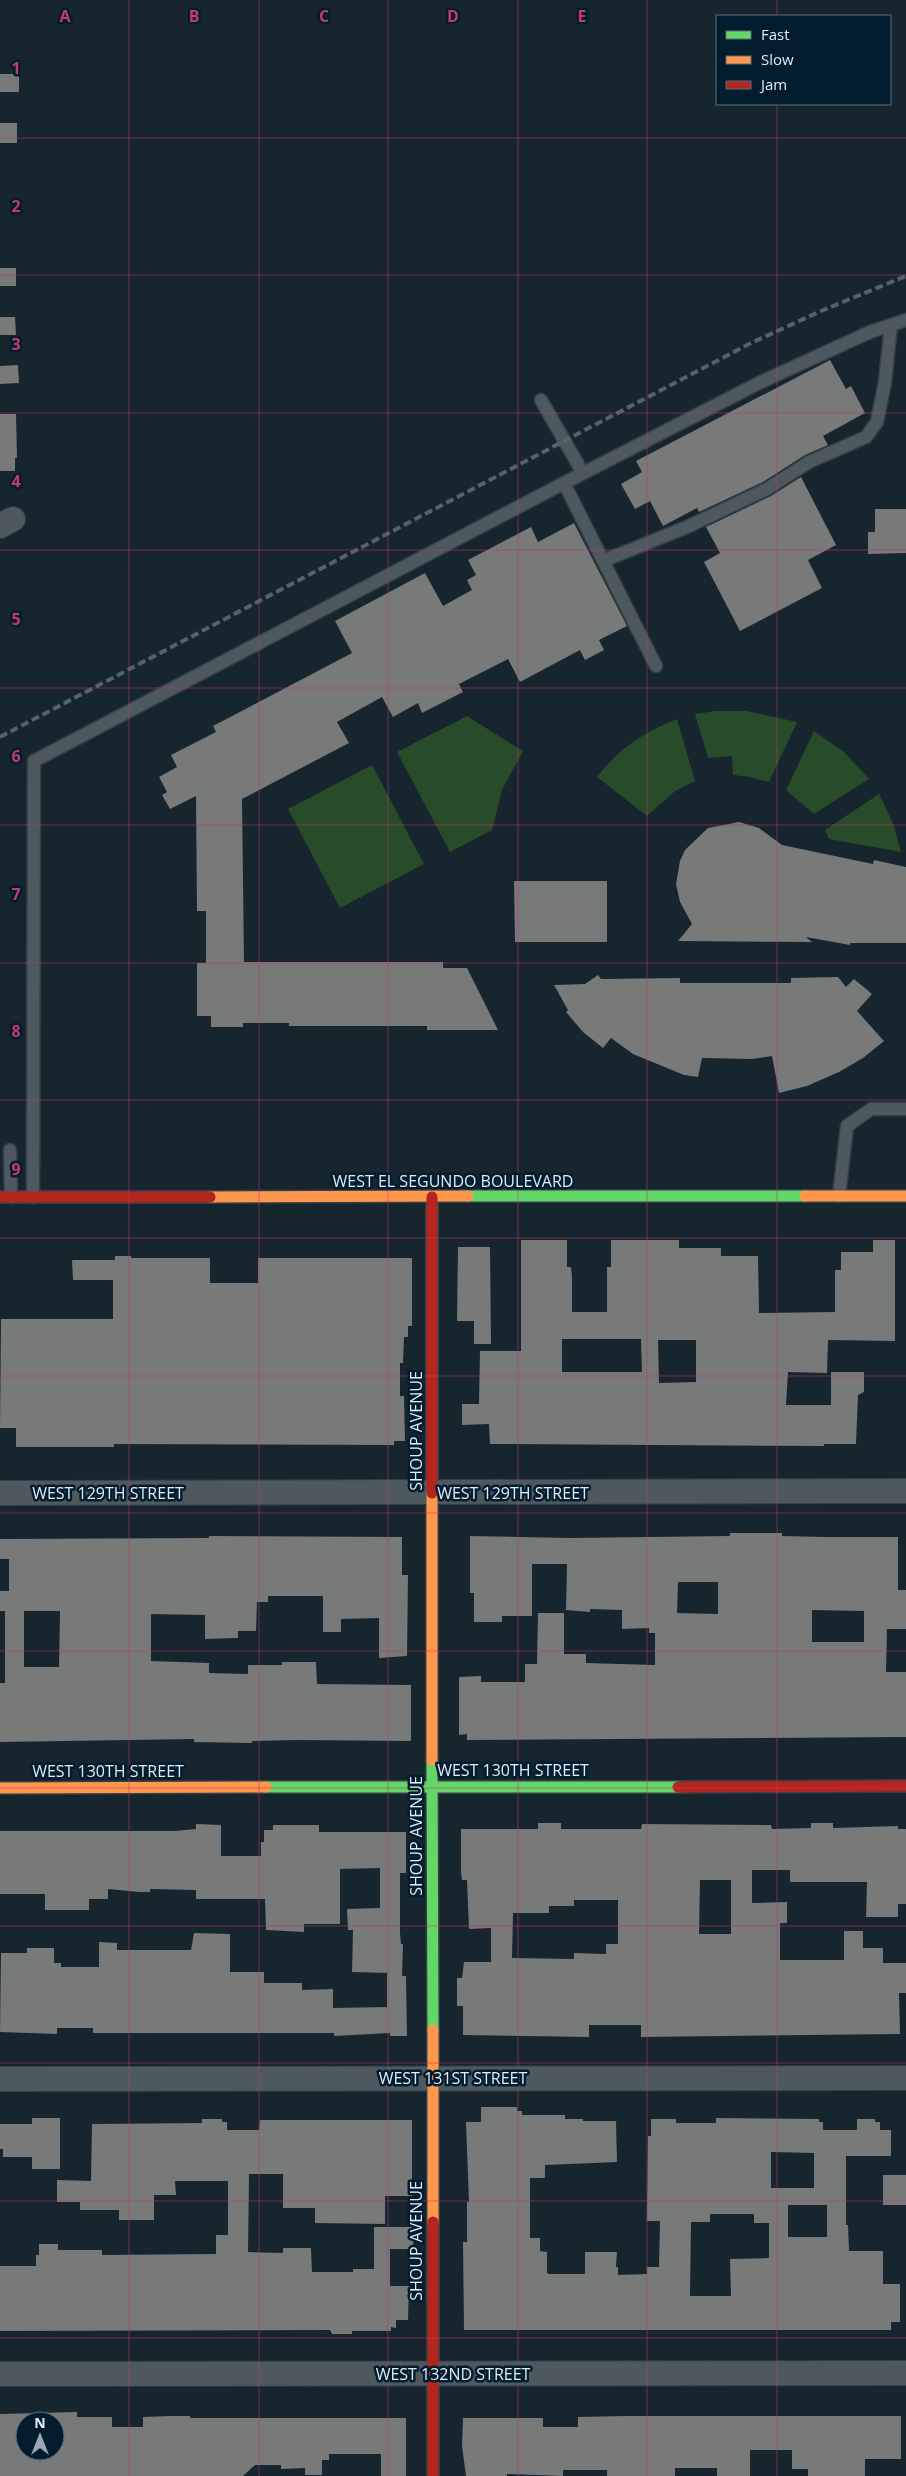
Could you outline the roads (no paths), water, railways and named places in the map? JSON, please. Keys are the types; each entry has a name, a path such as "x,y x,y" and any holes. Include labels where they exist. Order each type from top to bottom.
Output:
{"street":[{"name":"WEST EL SEGUNDO BOULEVARD","path":"5,1197 906,1196"},
{"name":"SHOUP AVENUE","path":"432,1197 433,2476"},
{"name":"WEST 129TH STREET","path":"0,1494 906,1491"},
{"name":"WEST 130TH STREET","path":"0,1788 906,1786"},
{"name":"WEST 131ST STREET","path":"0,2079 906,2078"},
{"name":"WEST 132ND STREET","path":"0,2374 906,2373"}],"lane":[{"path":"34,1197 34,761 583,473 759,383 870,332 906,320"},
{"path":"603,561 687,527 767,489 809,462 866,437 877,422 885,382 891,325"},
{"path":"541,400 583,473"},
{"path":"564,483 656,666"},
{"path":"839,1196 848,1126 871,1109 906,1109"},
{"path":"5,1197 10,1150"}],"railway":[{"path":"0,737 749,344 821,311 906,276"}]}
